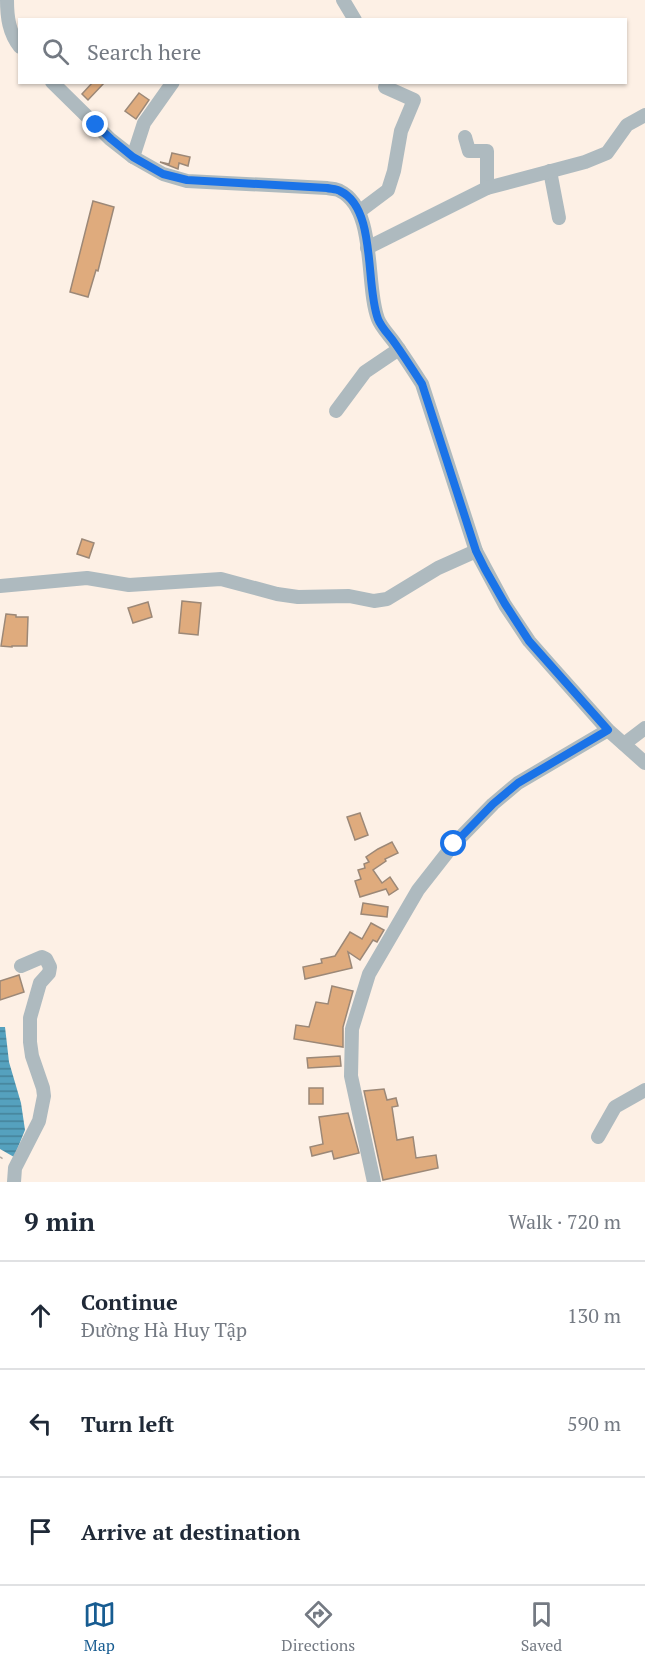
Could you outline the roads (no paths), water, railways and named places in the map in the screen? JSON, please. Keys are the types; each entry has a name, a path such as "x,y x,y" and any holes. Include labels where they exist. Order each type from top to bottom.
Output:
{"street":[{"path":"7,0 4,19 18,43"},
{"path":"343,0 354,18"},
{"path":"54,84 111,139 133,157 163,174 187,180 327,188 340,190 350,199 360,211 364,227 374,305 379,321 422,384 476,551 505,604 529,641 608,730 645,763"},
{"path":"133,157 144,123 172,84"},
{"path":"360,211 388,190 401,131 414,100 384,87 387,84"},
{"path":"367,248 487,189 585,162 607,153 627,125 645,116"},
{"path":"465,137 469,151 487,151 487,189"},
{"path":"550,171 559,218"},
{"path":"336,411 365,372 399,349"},
{"path":"0,586 87,578 129,585 221,579 277,594 298,597 349,596 374,601 387,599 438,568 476,551"},
{"path":"624,744 645,728"},
{"path":"374,1182 351,1076 352,1029 369,974 418,890 454,844 493,804 518,783 608,730"},
{"path":"14,1182 15,1168 39,1121 44,1096 32,1056 30,1018 40,983 49,973 50,967 46,959 42,957 21,966"},
{"path":"598,1137 615,1107 645,1090"}],"water":[{"path":"0,1027 5,1027 9,1062 21,1103 25,1130 14,1157 0,1149"}]}
